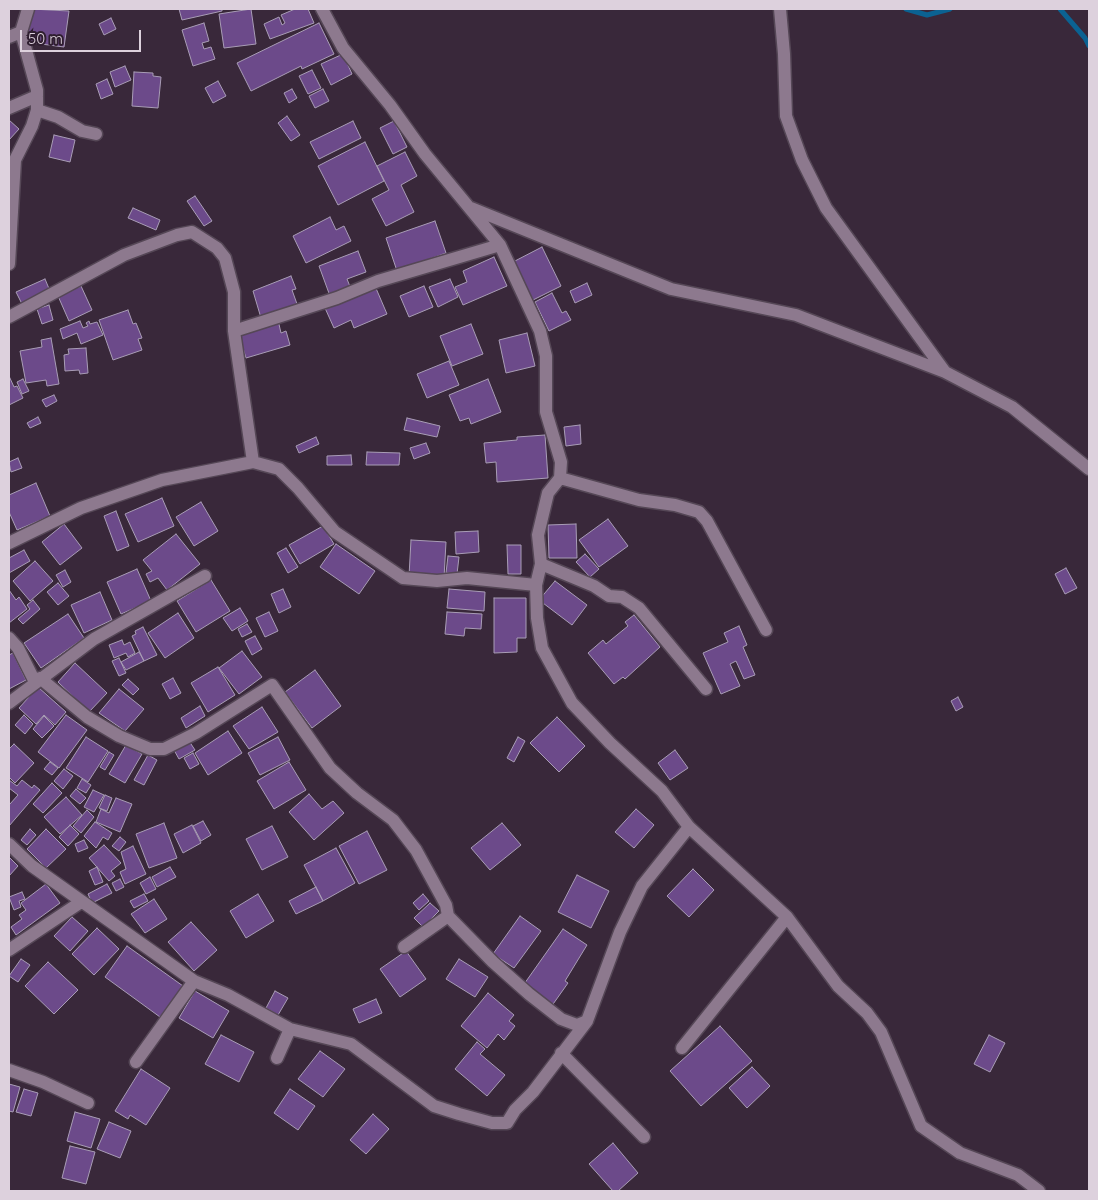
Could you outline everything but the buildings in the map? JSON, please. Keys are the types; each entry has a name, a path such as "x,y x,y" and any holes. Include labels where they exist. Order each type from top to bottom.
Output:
{"street":[{"path":"9,264 15,160 32,126 37,110 37,96 21,32 28,9"},
{"path":"322,9 343,48 390,105 425,154 500,245 540,331 546,356 546,412 561,462 560,478 548,493 538,535 541,564 536,585 542,648 572,703 610,743 662,791 689,827 788,917 838,986 867,1013 882,1032 921,1126 960,1153 1018,1175 1039,1191"},
{"path":"780,9 786,116 802,160 826,208 945,372"},
{"path":"9,37 21,32"},
{"path":"9,108 37,96"},
{"path":"37,110 58,117 82,131 96,134"},
{"path":"471,208 671,289 796,315 945,372 1012,406 1089,469"},
{"path":"9,317 124,255 178,235 192,232 218,248 225,258 234,292 234,331 253,462"},
{"path":"234,331 337,298 378,281 500,245"},
{"path":"9,543 81,508 162,480 253,462 278,470 298,488 335,532 403,578 437,581 467,578 536,585"},
{"path":"560,478 639,500 675,505 699,512 740,581 766,630"},
{"path":"541,564 594,586 610,596 622,597 639,608 706,689"},
{"path":"9,703 94,640 204,576"},
{"path":"9,638 18,648 38,680 87,717 119,736 150,749 164,749 196,733 272,685 330,768 357,793 392,820 416,850 446,905 448,916 493,962 561,1019 577,1025 587,1021"},
{"path":"9,844 32,866 81,902 160,955 194,981 236,999 290,1029 351,1044 434,1106 492,1123 507,1123 515,1110 534,1092 561,1052 587,1021 620,932 642,886 689,827"},
{"path":"9,950 81,902"},
{"path":"404,947 448,916"},
{"path":"682,1048 788,917"},
{"path":"136,1062 194,981"},
{"path":"277,1058 290,1029"},
{"path":"561,1052 644,1137"},
{"path":"9,1070 42,1082 88,1103"}],"waterway":[{"path":"906,9 927,15 950,9"},
{"path":"1060,9 1085,38 1089,46"}]}
